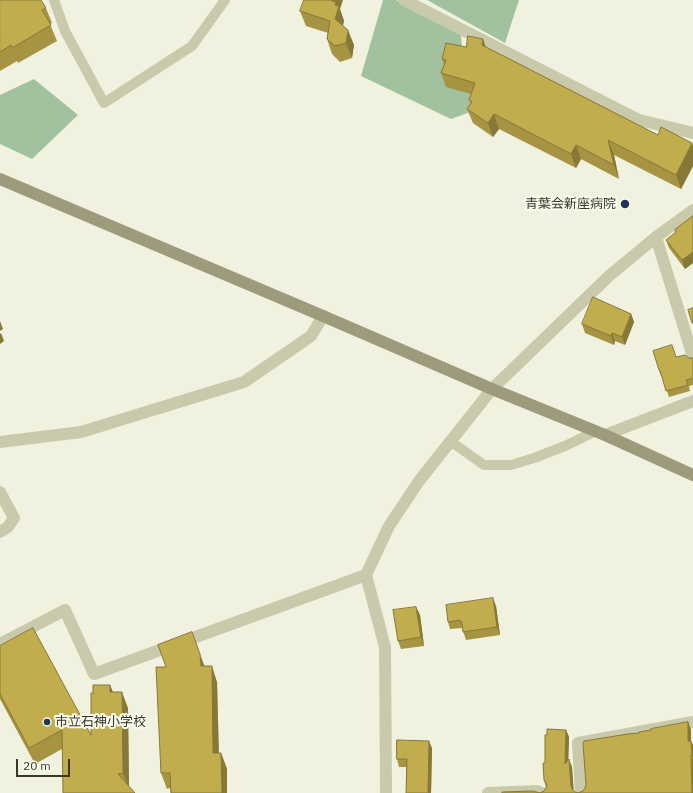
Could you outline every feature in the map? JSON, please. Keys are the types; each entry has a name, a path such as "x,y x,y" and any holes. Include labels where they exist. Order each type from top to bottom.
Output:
{"street":[{"path":"404,0 639,120 693,133"},
{"path":"0,179 492,389 601,433 693,475"},
{"path":"386,793 385,647 366,575 389,526 419,481 492,389 609,276 656,237 693,210"},
{"path":"656,237 693,357"},
{"path":"0,442 81,432 244,382 311,336 323,316"},
{"path":"601,433 693,401"},
{"path":"0,492 14,518 8,527 0,532"},
{"path":"0,644 64,610 94,674 366,575"},
{"path":"581,793 578,743 693,722"},
{"path":"488,793 537,791 542,793"}],"lane":[{"path":"54,0 65,31 104,103 192,46 225,0"},
{"path":"450,441 484,465 511,465 601,433"}],"green space":[{"path":"383,0 396,0 461,34 464,75 475,91 470,112 451,119 361,76"},
{"path":"427,0 519,0 505,43"},
{"path":"34,79 78,115 32,159 0,144 0,95"}],"building":[{"path":"0,0 41,0 46,8 42,10 51,25 12,48 11,45 0,52"},
{"path":"304,0 332,0 336,2 335,5 339,6 335,19 348,30 346,43 335,46 327,39 330,21 300,11"},
{"path":"468,36 483,39 482,45 658,135 661,127 692,143 676,175 608,140 614,165 576,145 571,154 494,114 488,123 467,109 472,102 469,100 475,83 441,73 446,60 442,59 446,43 466,47"},
{"path":"693,216 693,252 682,260 666,240 676,232 675,230"},
{"path":"593,297 631,314 622,337 612,333 611,336 582,324"},
{"path":"693,308 693,323 692,323 688,310"},
{"path":"672,345 676,357 685,355 689,358 693,358 693,378 686,380 688,385 666,391 653,351"},
{"path":"493,598 497,627 463,632 462,622 460,622 460,620 448,622 446,605"},
{"path":"416,607 421,637 398,641 393,610"},
{"path":"33,628 91,735 91,693 93,693 93,685 110,685 110,692 122,692 123,773 118,774 135,793 63,793 62,730 29,748 0,694 0,646"},
{"path":"192,632 200,654 201,666 212,666 213,753 221,753 222,793 171,793 170,773 161,773 156,667 166,667 158,645"},
{"path":"688,722 688,741 691,741 692,755 692,793 578,793 583,791 586,785 584,741 639,733 651,729"},
{"path":"547,729 566,730 565,764 569,759 571,786 575,792 578,793 540,793 544,791 547,785 544,780 543,763 545,763 545,735 547,735"},
{"path":"397,740 429,741 428,793 406,793 407,759 397,759"},
{"path":"533,791 540,793 502,793 502,792"}],"place":[{"name":"青葉会新座病院","path":"625,204"},
{"name":"市立石神小学校","path":"47,722"}]}
